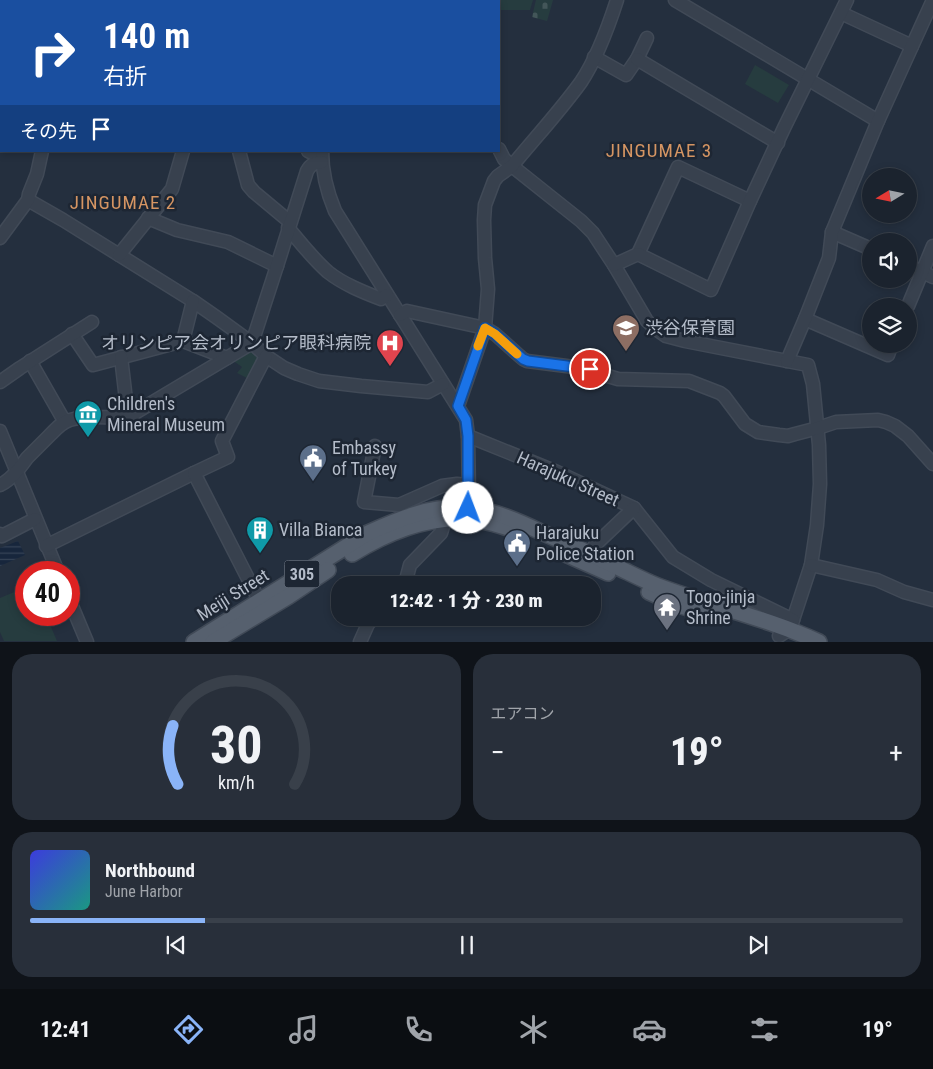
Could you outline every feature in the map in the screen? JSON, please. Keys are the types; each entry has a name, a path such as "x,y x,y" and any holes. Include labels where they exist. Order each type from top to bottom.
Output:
{"main road":[{"name":"Meiji Street","path":"213,642 262,605 368,533 407,517 431,510 495,513 508,517 656,585 819,642"},
{"name":"Meiji Street","path":"468,513 519,532 678,605 788,631"},
{"name":"305","path":"445,520 468,513"},
{"name":"Meiji Street","path":"194,642 262,605 289,596 377,540 411,526 445,520"}],"street":[{"path":"458,406 485,328 488,289 484,248 484,220 485,205 494,181 512,166 581,81 604,36 617,0"},
{"path":"675,0 878,122"},
{"path":"638,254 711,290 750,201 848,0"},
{"path":"787,361 829,258 832,232 878,122 933,0"},
{"path":"841,13 912,46"},
{"path":"594,57 626,75 637,59 647,38"},
{"path":"637,59 778,143"},
{"path":"500,151 504,159 581,221 593,233 648,321 666,336 808,365 813,384 818,428 820,484 817,525 811,565 788,631"},
{"path":"0,238 28,200 42,152"},
{"path":"119,255 172,189 183,152"},
{"path":"239,152 248,184 289,225 304,248 329,272 358,290 380,298 387,295"},
{"path":"310,152 322,156"},
{"path":"0,485 8,481 55,429 66,421 87,418 128,417 252,343 306,171 310,165 322,156"},
{"path":"322,156 328,196 335,211 466,420 468,436 468,513"},
{"path":"614,265 638,254 678,167 750,201"},
{"path":"28,200 216,317 284,368 319,381 361,386 428,392 443,384"},
{"path":"148,218 177,230 228,242 277,266"},
{"path":"832,232 862,245"},
{"path":"913,298 928,275 933,246"},
{"path":"183,341 193,302"},
{"path":"400,315 407,311 485,328 528,361 590,369 618,379 682,380 694,382 724,396 744,424 758,432 788,436 836,422 878,420 886,422 908,436 933,464"},
{"path":"805,319 862,339"},
{"path":"0,382 92,322"},
{"path":"72,334 93,365 183,341 227,358"},
{"path":"121,356 128,417"},
{"path":"46,546 228,457 222,441 266,356"},
{"path":"30,361 66,421"},
{"path":"0,431 53,561"},
{"name":"Harajuku Street","path":"468,436 557,472 634,508 673,557 712,580 756,602 788,631"},
{"path":"374,446 364,502 399,505 442,486 469,485"},
{"path":"194,473 262,605"},
{"path":"590,554 595,545 634,508"},
{"path":"0,534 2,536 35,519"},
{"path":"407,576 410,565 441,532 445,520"},
{"path":"811,565 877,580 904,592 933,600"},
{"path":"80,625 87,642"},
{"path":"360,642 367,626"}],"green space":[{"path":"500,0 533,0 530,10 500,10"},
{"path":"536,0 553,0 547,21 532,17"},
{"path":"755,65 789,85 778,103 745,84"},
{"path":"251,347 262,356 249,379 237,373 242,367 232,360"},
{"path":"15,592 15,626 51,626 57,641 4,641 0,632 0,598"}],"water":[{"path":"18,541 25,555 0,566 0,548"}],"slow traffic":[{"path":"478,346 485,328 495,334 517,354"}],"place":[{"name":"渋谷保育園","path":"626,352"},
{"name":"オリンピア会オリンピア眼科病院","path":"390,367"},
{"name":"Children's Mineral Museum","path":"88,438"},
{"name":"Embassy of Turkey","path":"313,482"},
{"name":"Villa Bianca","path":"260,554"},
{"name":"Harajuku Police Station","path":"517,567"},
{"name":"Togo-jinja Shrine","path":"667,631"}],"district":[{"name":"JINGUMAE 3","path":"659,150"},
{"name":"JINGUMAE 2","path":"123,202"}],"route":[{"path":"468,508 467,425 458,406 485,328 528,361 539,364 590,369"}]}
